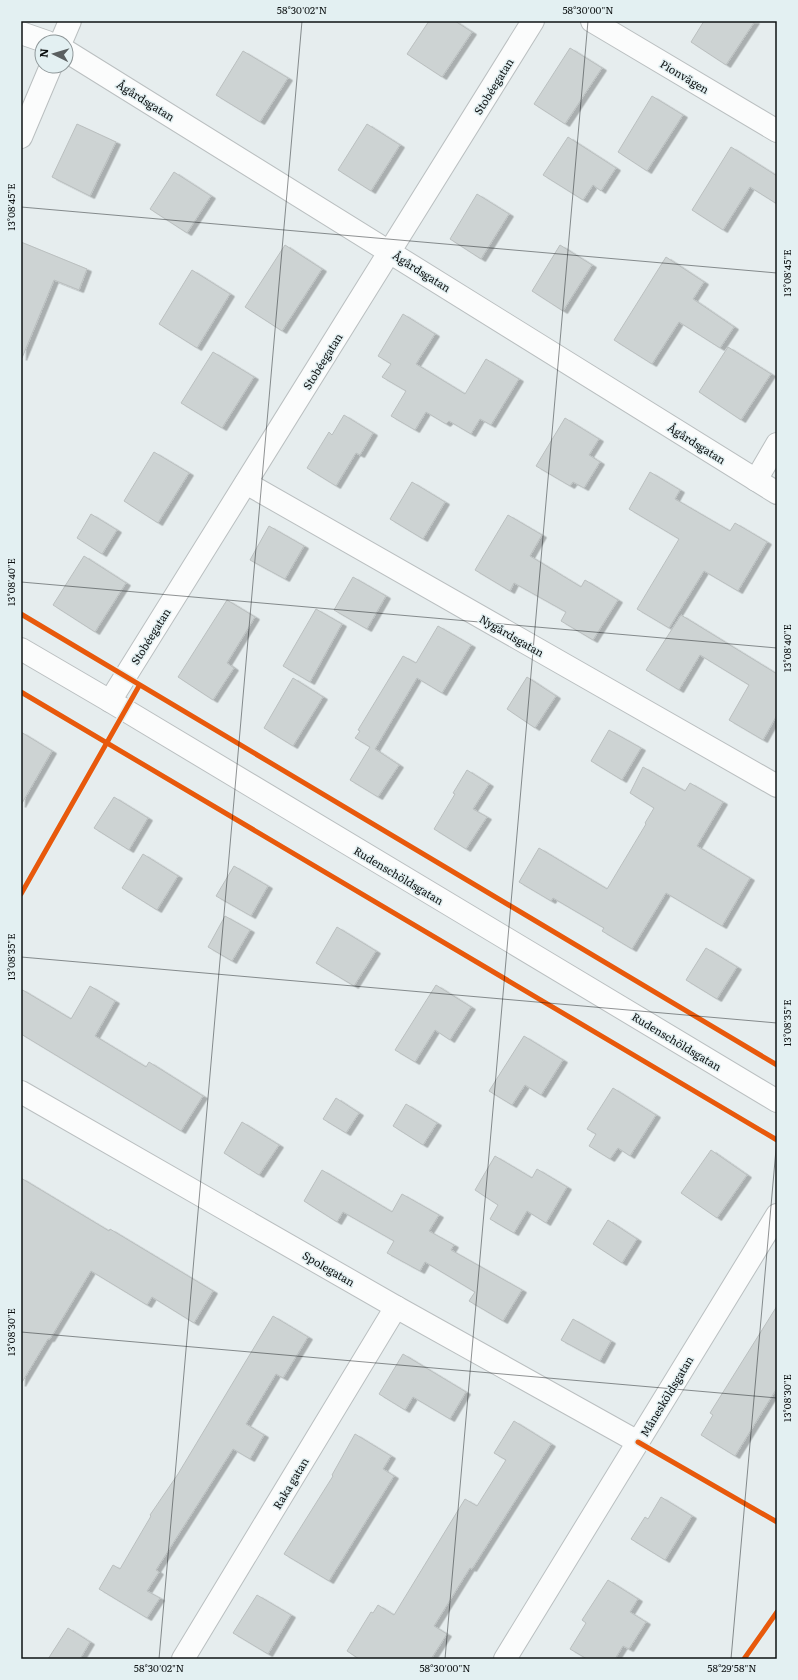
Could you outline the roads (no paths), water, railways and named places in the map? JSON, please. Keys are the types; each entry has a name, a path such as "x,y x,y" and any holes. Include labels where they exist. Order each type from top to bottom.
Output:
{"street":[{"path":"64,34 70,21"},
{"name":"Stobéegatan","path":"110,701 533,21"},
{"name":"Pionvägen","path":"592,21 777,131"},
{"path":"21,33 34,38"},
{"name":"Ågårdsgatan","path":"74,56 777,492"},
{"path":"21,137 48,74"},
{"path":"756,480 777,444"},
{"name":"Nygårdsgatan","path":"246,483 777,786"},
{"name":"Rudenschöldsgatan","path":"21,649 777,1101"},
{"name":"Spolegatan","path":"21,1092 396,1307 638,1442"},
{"name":"Månesköldsgatan","path":"506,1659 777,1215"},
{"name":"Raka gatan","path":"183,1659 396,1307"}]}
